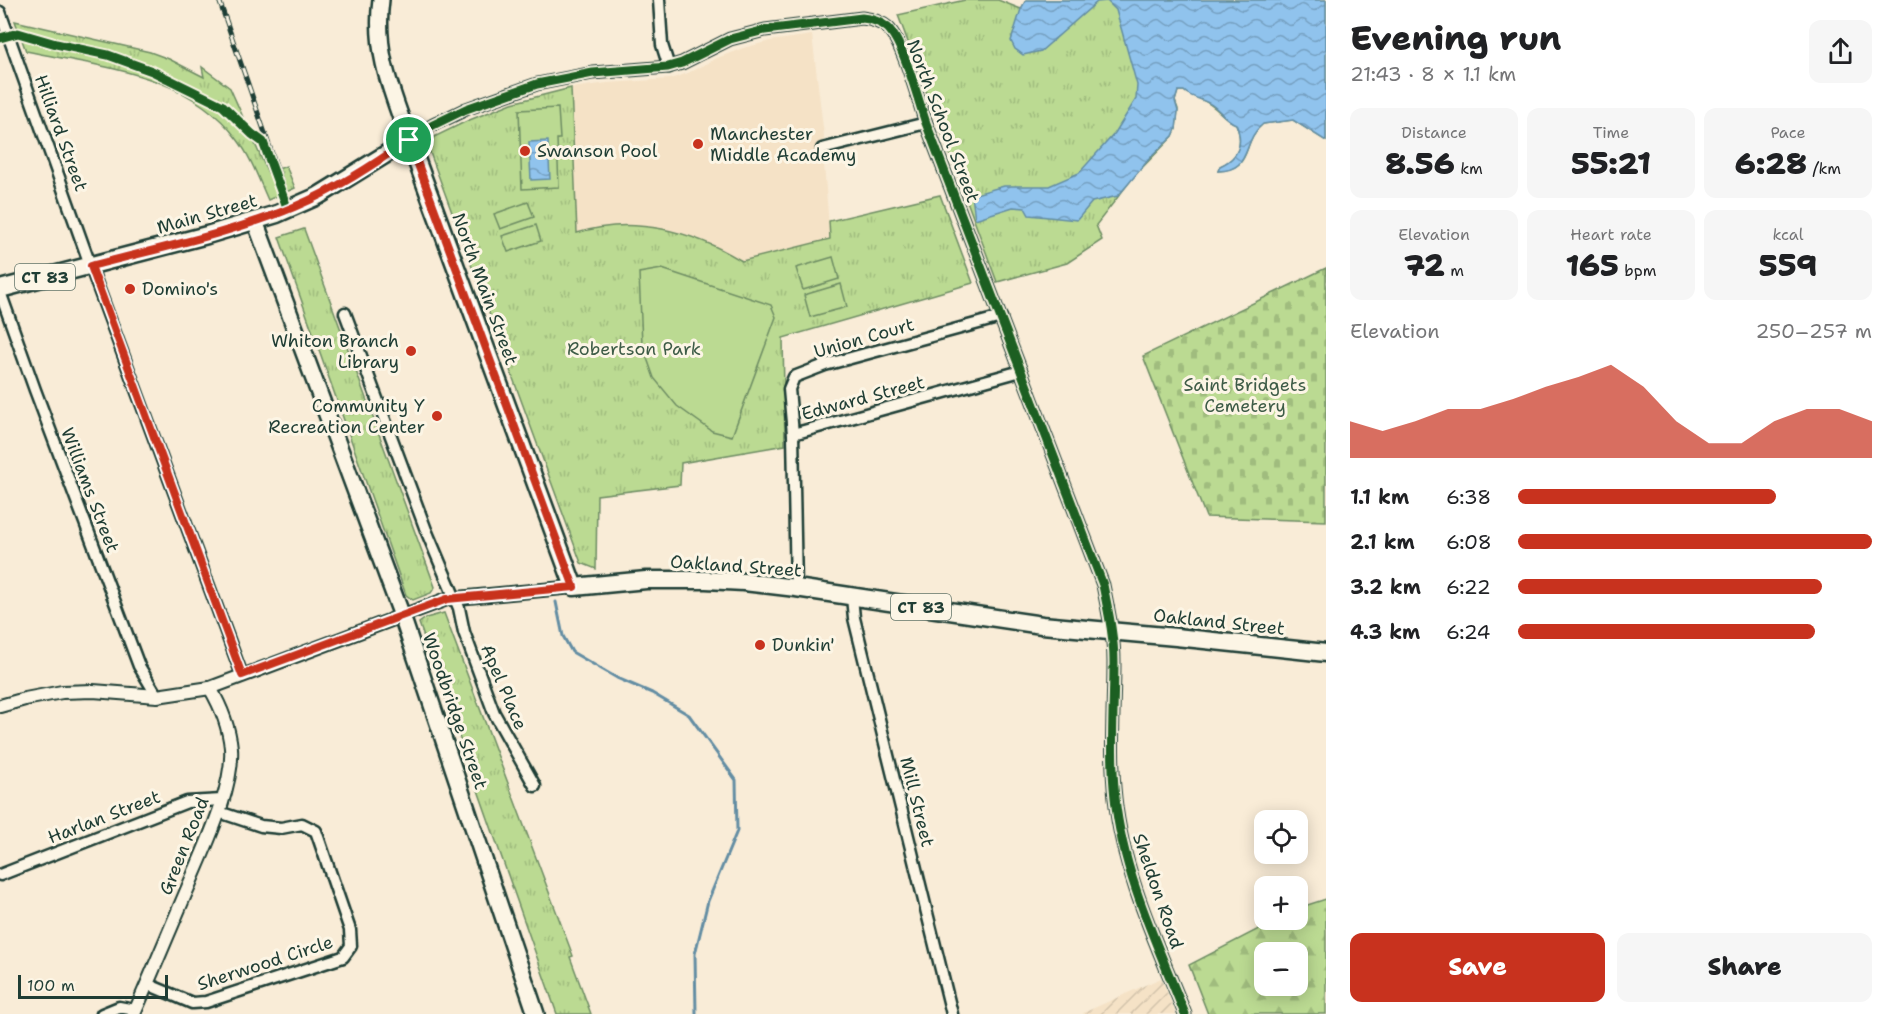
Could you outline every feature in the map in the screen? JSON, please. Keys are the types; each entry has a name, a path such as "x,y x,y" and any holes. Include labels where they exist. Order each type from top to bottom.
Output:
{"main road":[{"name":"North Main Street","path":"381,0 379,35 384,72 574,587"},
{"name":"Main Street","path":"0,291 255,221 287,210 316,197 369,167 409,140"},
{"name":"Woodbridge Street","path":"255,221 402,616 536,1014"},
{"name":"Oakland Street","path":"574,587 646,580 708,580 796,588 1042,625 1326,653"}],"street":[{"path":"659,0 662,45 669,67"},
{"name":"Hilliard Street","path":"0,12 242,675"},
{"name":"North School Street","path":"409,140 457,113 531,85 593,73 669,67 730,39 765,30 862,18 873,19 889,29 895,38 1103,585 1112,631"},
{"path":"822,149 926,123"},
{"name":"Williams Street","path":"0,291 34,390 139,666 157,696"},
{"name":"Apel Place","path":"345,313 422,520 459,608 464,632 497,720 535,786"},
{"name":"Union Court","path":"793,434 789,388 794,377 825,365 1001,317"},
{"name":"Edward Street","path":"796,588 793,434 1021,371"},
{"name":"Oakland Street","path":"0,706 62,692 93,691 157,696 210,688 455,598 574,587"},
{"name":"Mill Street","path":"852,597 854,618 952,1014"},
{"name":"Sheldon Road","path":"1112,631 1114,661 1112,748 1115,798 1121,837 1141,905 1185,1014"},
{"name":"Green Road","path":"134,1012 220,806 230,766 229,734 218,701 210,688"},
{"name":"Harlan Street","path":"0,875 187,802 220,806"},
{"name":"Sherwood Circle","path":"147,984 192,1003 206,1002 343,957 351,946 350,930 316,831 302,824 281,828 261,826 220,806"},
{"path":"102,1014 119,1007 134,1012"}],"shaded area":[{"name":"Manchester Middle Academy","path":"812,35 824,136 823,152 830,239 742,261 703,241 649,227 590,229 577,233 571,88 670,79 743,48 770,41"},
{"path":"1161,978 1176,1014 1083,1013"}],"green space":[{"path":"965,0 998,0 1021,9 1026,0 1326,0 1326,141 1293,120 1263,124 1251,139 1242,160 1230,169 1218,171 1220,166 1232,159 1238,150 1240,138 1236,124 1207,102 1184,91 1178,91 1175,101 1178,109 1176,129 1173,136 1135,175 1096,225 1102,240 1067,263 997,282 898,15"},
{"path":"15,21 150,52 204,77 202,67 230,88 268,173 286,166 295,188 268,200 251,161 237,139 217,117 194,100 168,86 141,76 113,68 26,51"},
{"name":"Robertson Park","path":"571,88 577,233 620,226 662,229 703,241 742,261 830,239 829,221 940,195 973,283 783,338 785,445 681,463 680,485 597,495 596,569 581,563 429,150 434,137 467,121 512,103"},
{"name":"Swanson Pool","path":"558,108 559,187 522,189 519,110"},
{"path":"528,202 534,217 500,229 494,214"},
{"path":"536,225 541,241 508,252 502,236"},
{"path":"304,229 435,587 431,593 413,600 406,595 279,237"},
{"path":"833,257 839,279 803,290 796,268"},
{"name":"Saint Bridgets Cemetery","path":"1326,268 1326,521 1206,517 1143,356"},
{"path":"662,269 771,305 776,317 732,436 712,431 677,406 654,378 642,344 639,273"},
{"path":"841,284 847,307 810,317 804,295"},
{"path":"444,613 573,956 570,957 591,1014 557,1014 419,623 426,618"},
{"path":"1326,899 1326,1014 1208,1014 1189,965 1257,930 1308,930 1308,905"}],"water":[{"path":"1026,0 1326,0 1326,141 1293,120 1263,124 1256,131 1242,161 1229,170 1218,171 1220,166 1231,159 1238,150 1239,138 1236,124 1208,103 1184,91 1178,91 1175,101 1178,111 1176,129 1173,136 1150,158 1118,196 1092,202 1077,220 1029,215 1025,208 1013,207 975,219 972,195 1004,186 1049,186 1079,173 1115,133 1136,99 1137,85 1116,10 1107,1 1097,2 1041,51 1023,55 1015,49 1011,41"},
{"path":"548,141 550,179 531,180 529,142"}],"waterway":[{"path":"556,602 563,636 572,652 617,678 652,693 689,715 736,780 737,831 708,901 695,954 696,1014"}],"railway":[{"path":"219,0 285,191"}],"cycle path":[{"path":"409,140 466,109 537,84 593,73 668,67 682,63 730,39 765,30 862,18 876,21 888,28 900,46 926,123 1103,585 1114,652 1113,764 1119,826 1142,908 1185,1014"},
{"path":"0,38 18,33 108,55 152,71 223,106 263,142 288,210"}],"place":[{"name":"Manchester Middle Academy","path":"698,144"},
{"name":"Swanson Pool","path":"525,151"},
{"name":"Domino's","path":"130,289"},
{"name":"Whiton Branch Library","path":"411,351"},
{"name":"Community Y Recreation Center","path":"437,416"},
{"name":"Dunkin'","path":"760,645"}],"route":[{"path":"409,140 574,587 447,599 242,675 91,266 221,231 287,210 352,177 409,140"}]}
